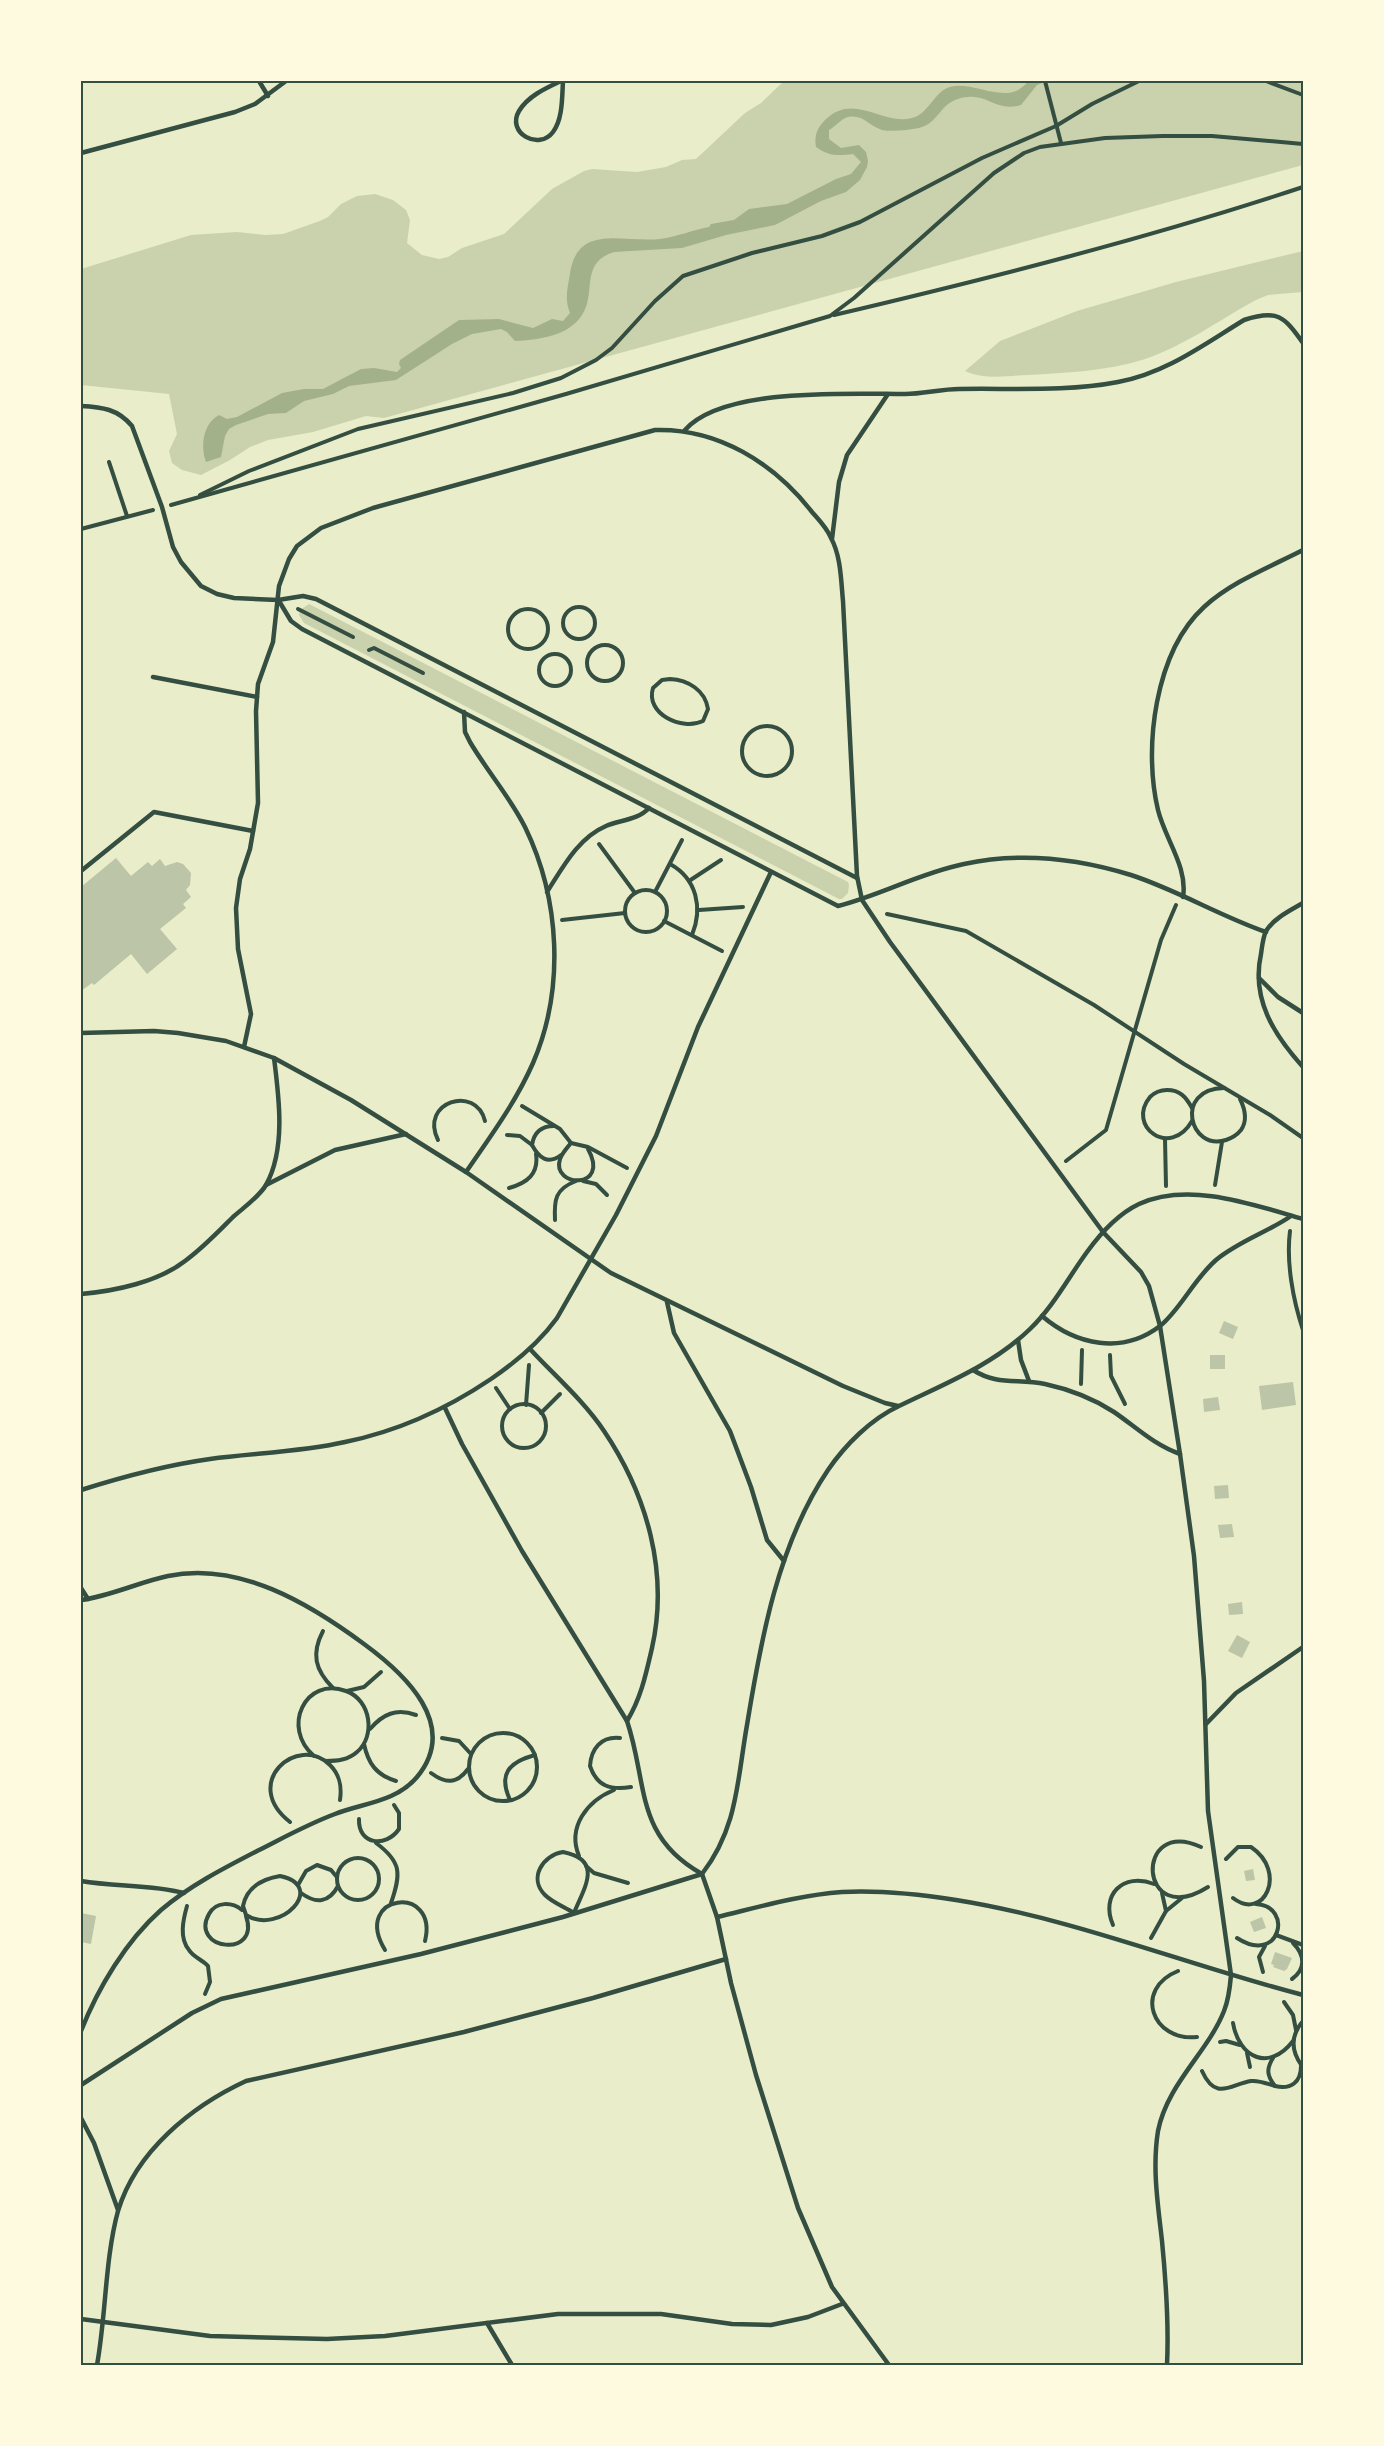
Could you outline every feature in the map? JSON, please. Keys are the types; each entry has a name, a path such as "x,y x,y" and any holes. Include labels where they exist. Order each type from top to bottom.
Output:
{"lane":[{"path":"259,81 268,96"},
{"path":"81,153 235,112 255,104 286,81"},
{"path":"562,81 555,130 548,137 540,140 529,139 521,134 516,127 516,118 520,110 542,90 562,81"},
{"path":"685,430 703,415 716,409 745,403 826,394 906,394 958,389 1069,388 1118,382 1160,370 1244,320 1270,314 1288,322 1303,343"},
{"path":"888,394 847,455 839,482 832,539 843,601 857,878 862,900 1103,1232 1141,1272 1149,1286 1160,1326 1180,1454 1194,1556 1206,1724 1208,1811 1231,1975 1228,1998 1221,2019 1162,2115 1156,2148 1156,2190 1166,2299 1167,2365"},
{"path":"81,406 112,410 124,417 135,435 162,507 173,547 181,562 201,586 217,594 234,598 278,600 303,596 316,599 857,878"},
{"path":"244,1047 250,1014 238,949 236,908 240,879 253,831 258,791 257,697 261,672 273,642 283,571 297,546 321,528 401,499 655,430 685,430 730,445 772,470 806,504 832,539"},
{"path":"1181,896 1184,879 1161,820 1153,777 1155,720 1168,662 1185,630 1204,607 1232,588 1303,550"},
{"path":"278,600 291,621 302,629 838,906 862,900 942,869 1018,857 1075,861 1132,875 1266,932"},
{"path":"153,677 257,697"},
{"path":"464,712 465,732 524,826 541,867 553,921 554,958 550,1004 540,1047 513,1101 466,1172"},
{"path":"547,892 572,854 592,834 605,826 639,816 649,808"},
{"path":"81,872 154,812 253,831"},
{"path":"81,1490 207,1459 344,1443 398,1428 445,1408 491,1379 530,1349 545,1335 557,1318 637,1174 669,1106 698,1027 771,872"},
{"path":"1303,903 1288,911 1266,932 1260,958 1259,978 1263,1008 1271,1027 1303,1067"},
{"path":"1259,978 1278,997 1303,1013"},
{"path":"81,1034 166,1032 226,1041 274,1058 327,1086 466,1172 590,1260 667,1302 843,1386 898,1406"},
{"path":"266,1185 275,1157 279,1131 280,1109 274,1058"},
{"path":"81,1294 146,1280 175,1267 205,1244 266,1185 334,1150 406,1134"},
{"path":"81,2085 198,2010 221,1999 421,1954 574,1913 702,1874 717,1852 732,1818 747,1724 773,1600 784,1561 807,1507 829,1469 855,1438 883,1415 973,1370 1018,1340 1042,1316 1103,1232 1138,1204 1167,1196 1213,1197 1303,1219"},
{"path":"1042,1316 1063,1332 1084,1340 1110,1345 1127,1342 1160,1326 1194,1283 1219,1258 1292,1216"},
{"path":"667,1302 674,1333 730,1431 751,1487 767,1540 784,1561"},
{"path":"1018,1340 1024,1371 1029,1381"},
{"path":"530,1349 567,1387 605,1432 633,1485 652,1536 657,1561 658,1607 655,1634 641,1690 627,1721"},
{"path":"973,1370 993,1380 1029,1381 1078,1395 1112,1411 1158,1444 1180,1454"},
{"path":"445,1408 462,1444 522,1551 627,1721 633,1738 640,1786 662,1842 685,1865 702,1874 717,1917 756,2074 788,2181 811,2244 842,2304 889,2365"},
{"path":"81,1600 170,1575 215,1574 240,1578 264,1587 330,1620 388,1664 421,1699 431,1721 432,1740 424,1767 410,1784 389,1798 336,1814 301,1828 192,1888 160,1911 124,1953 89,2012 81,2031"},
{"path":"81,1588 88,1599"},
{"path":"1206,1724 1236,1693 1303,1647"},
{"path":"81,1881 105,1885 170,1889 184,1893"},
{"path":"717,1917 812,1896 852,1892 902,1893 1015,1911 1303,1995"},
{"path":"97,2365 118,2210 139,2170 156,2146 196,2108 246,2081 464,2032 726,1959"},
{"path":"81,2118 94,2143 118,2210"},
{"path":"81,2319 210,2336 292,2339 357,2338 487,2323 537,2314 661,2314 732,2324 771,2325 808,2317 842,2304"},
{"path":"487,2323 512,2365"}],"path":[{"path":"192,500 249,471 358,429 513,393 561,378 596,360 612,348 655,301 683,276 752,254 822,236 860,222 982,158 1056,126 1092,104 1139,81"},
{"path":"1266,81 1303,95"},
{"path":"1046,83 1061,143"},
{"path":"830,316 854,298 1002,167 1024,153 1061,143 1105,138 1163,136 1212,136 1303,144"},
{"path":"81,529 192,500 830,316 933,292 1075,254 1303,187"},
{"path":"109,462 127,516"},
{"path":"278,600 354,638"},
{"path":"529,608 542,613 549,625 547,638 538,647 524,649 518,646 513,642 508,630 512,617 523,609 529,608"},
{"path":"585,609 595,621 593,631 585,638 575,639 566,633 564,618 570,610 585,609"},
{"path":"606,645 617,649 623,660 622,671 613,680 596,679 591,675 586,664 590,652 606,645"},
{"path":"365,650 374,646 423,673"},
{"path":"561,655 569,662 569,677 561,684 546,683 540,675 540,665 546,657 561,655"},
{"path":"416,687 431,658"},
{"path":"670,679 688,683 703,695 707,702 706,715 702,721 690,725 670,720 655,707 652,700 653,688 662,680 670,679"},
{"path":"761,726 778,728 790,740 792,756 784,771 769,777 753,772 747,767 741,751 743,742 754,730 761,726"},
{"path":"655,892 688,829"},
{"path":"592,834 635,893"},
{"path":"689,881 732,852"},
{"path":"670,864 684,874 694,890 699,910 692,935"},
{"path":"642,890 655,892 664,901 666,915 664,921 654,930 642,931 631,925 625,913 627,902 635,893 642,890"},
{"path":"1056,1168 1106,1130 1161,940 1181,896"},
{"path":"699,910 754,907"},
{"path":"868,911 966,931 1060,985 1303,1138"},
{"path":"553,921 625,913"},
{"path":"664,921 731,955"},
{"path":"1192,1108 1186,1098 1176,1091 1165,1089 1153,1094 1146,1103 1143,1114 1146,1126 1154,1135 1165,1139 1176,1138 1186,1131 1192,1121 1192,1108 1197,1099 1204,1092 1214,1088 1225,1088"},
{"path":"1192,1121 1204,1137 1212,1141 1222,1142 1233,1138 1241,1130 1245,1119 1245,1108 1239,1097"},
{"path":"447,1160 434,1133 433,1124 440,1108 456,1100 473,1103 484,1116 489,1137 520,1136 532,1145 536,1153 536,1167 531,1178 522,1184 494,1190"},
{"path":"513,1101 555,1126 571,1143 588,1147 637,1174"},
{"path":"532,1145 540,1129 555,1126"},
{"path":"1165,1139 1167,1196"},
{"path":"1213,1197 1222,1142"},
{"path":"557,1235 554,1204 564,1175 560,1165 562,1155 571,1143"},
{"path":"561,1189 590,1175 594,1159 588,1147"},
{"path":"536,1153 546,1160 562,1155"},
{"path":"536,1167 546,1160"},
{"path":"552,1160 560,1165"},
{"path":"564,1175 578,1181 596,1184 607,1195"},
{"path":"1292,1216 1288,1244 1294,1299 1303,1330"},
{"path":"1078,1395 1082,1377 1081,1352 1084,1340"},
{"path":"1110,1345 1111,1376 1133,1414 1130,1424"},
{"path":"526,1405 530,1349"},
{"path":"491,1379 510,1409"},
{"path":"541,1413 567,1387"},
{"path":"526,1405 535,1407 541,1413 546,1429 538,1444 522,1448 513,1446 503,1433 502,1424 510,1409 526,1405"},
{"path":"330,1620 319,1639 315,1660 318,1670 333,1689"},
{"path":"314,1756 300,1740 297,1720 300,1710 313,1695 333,1689 346,1691 364,1687 372,1682 388,1664"},
{"path":"326,1761 346,1759 356,1753 364,1743 369,1730 369,1720 362,1703 346,1691"},
{"path":"369,1730 387,1714 397,1712 407,1712 431,1721"},
{"path":"503,1733 522,1739 535,1755 536,1774 533,1783 527,1791 510,1800 490,1799 482,1794 470,1779 468,1769 471,1754 484,1739 493,1734 503,1733"},
{"path":"614,1790 597,1781 590,1766 590,1758 594,1749 605,1740 614,1737 633,1738"},
{"path":"432,1740 451,1738 466,1747 471,1754"},
{"path":"364,1743 369,1760 381,1775 410,1784"},
{"path":"510,1800 505,1786 507,1774 513,1763 535,1755"},
{"path":"301,1828 281,1815 274,1807 270,1797 270,1786 278,1768 294,1757 314,1756 326,1761 339,1777 341,1788 336,1814"},
{"path":"424,1767 439,1779 447,1782 456,1781 468,1769"},
{"path":"627,1788 614,1790 594,1800 584,1812 575,1835 575,1847 586,1866 594,1873 652,1890"},
{"path":"376,1843 390,1839 399,1829 399,1813 389,1798"},
{"path":"361,1806 359,1825 362,1832 390,1855 399,1873 391,1903 382,1912 376,1928 384,1948 393,1960"},
{"path":"1166,1911 1162,1893 1154,1884 1151,1874 1154,1856 1168,1844 1185,1842 1213,1853"},
{"path":"1143,1947 1157,1930 1166,1911 1182,1898 1206,1888 1217,1879 1232,1851 1244,1845 1251,1847 1267,1861 1271,1878 1265,1894 1254,1904"},
{"path":"580,1857 563,1852 548,1857 541,1865 538,1874 541,1890 546,1897 574,1913 588,1883 586,1866"},
{"path":"362,1858 373,1865 378,1878 375,1891 363,1899 350,1898 338,1886 339,1870 348,1860 362,1858"},
{"path":"298,1885 306,1871 317,1865 331,1870 337,1876"},
{"path":"301,1893 292,1909 277,1918 260,1920 245,1913 231,1904 225,1904 213,1909 207,1921 207,1928 212,1939 224,1946 237,1944 242,1940 248,1928 245,1913 247,1895 261,1881 280,1875 293,1880 301,1893 315,1901 329,1897 338,1886"},
{"path":"1217,1879 1238,1901 1262,1904 1275,1913 1279,1928 1276,1935 1260,1953 1259,1962 1272,1987 1293,2015 1296,2030"},
{"path":"1120,1940 1109,1912 1112,1895 1125,1882 1134,1880 1154,1884"},
{"path":"192,1888 184,1917 184,1940 189,1951 203,1961 210,1973 210,1982 198,2010"},
{"path":"1162,1893 1182,1898"},
{"path":"391,1903 408,1904 423,1912 427,1928 421,1954"},
{"path":"1224,1929 1252,1946 1266,1945"},
{"path":"1276,1935 1303,1945"},
{"path":"1272,1987 1287,1982 1302,1972 1300,1949 1293,1942"},
{"path":"1196,1964 1162,1980 1152,1996 1153,2013 1157,2022 1172,2034 1183,2038 1210,2035"},
{"path":"1228,1998 1240,2045 1247,2052 1265,2059 1282,2054 1293,2041 1296,2030 1303,2021"},
{"path":"1240,2045 1226,2041 1217,2042 1199,2052 1202,2073 1215,2087 1223,2090 1231,2089 1257,2080 1282,2087 1294,2085 1299,2079 1302,2067 1296,2058 1293,2041"},
{"path":"1247,2052 1250,2067"},
{"path":"1282,2054 1296,2058"},
{"path":"1273,2058 1268,2074 1275,2086"}],"shaded area":[{"path":"784,81 1303,81 1303,165 384,418 366,416 313,432 268,440 250,447 201,475 182,470 172,463 169,451 177,434 169,394 81,385 81,269 191,235 237,232 283,234 328,217 341,204 357,196 375,194 393,200 406,210 410,220 407,243 422,255 439,259 448,257 462,248 504,234 552,189 584,171 592,169 637,172 666,167 682,160 696,159 745,113 761,103"},
{"path":"1028,81 1047,81 1037,85 1021,105 1012,107 999,105 975,97 958,99 946,106 932,121 919,128 882,130 858,117 845,118 829,130 829,139 841,148 859,145 866,152 868,161 860,180 846,192 821,201 775,225 726,235 682,248 614,252 596,263 590,279 586,306 582,315 569,328 552,336 515,341 501,329 472,334 452,344 396,380 349,386 333,394 304,401 286,413 268,414 236,425 229,429 225,436 221,457 206,462 203,449 204,436 209,424 219,415 227,419 237,417 282,393 304,389 323,389 361,369 374,368 397,372 401,368 400,360 459,320 499,319 533,328 552,319 563,321 570,313 567,293 575,257 582,247 592,241 617,238 660,239 709,227 711,224 734,220 749,209 787,204 836,179 851,174 861,162 853,154 833,155 816,147 816,136 820,127 835,113 846,109 857,109 889,118 912,118 924,111 948,87 965,86 1004,93 1021,88"},
{"path":"1303,251 1303,292 1268,295 1256,300 1186,341 1157,355 1128,364 1100,369 1056,373 995,377 980,376 965,371 1000,341 1077,311 1176,282"},
{"path":"309,604 848,882 848,893 839,899 304,623 299,615 300,610"}],"building":[{"path":"116,858 131,876 148,862 152,866 160,859 165,866 177,862 183,864 191,873 190,885 186,890 191,897 183,904 186,908 160,929 177,949 147,974 131,954 94,985 92,983 81,991 81,887"},
{"path":"1224,1321 1238,1327 1233,1339 1219,1333"},
{"path":"1210,1355 1225,1355 1225,1369 1210,1369"},
{"path":"1293,1382 1296,1405 1262,1410 1259,1386"},
{"path":"1218,1397 1220,1410 1204,1412 1203,1399"},
{"path":"1228,1485 1229,1498 1215,1499 1214,1486"},
{"path":"1232,1524 1234,1537 1220,1538 1218,1525"},
{"path":"1242,1602 1243,1614 1229,1615 1228,1604"},
{"path":"1237,1635 1250,1642 1242,1658 1228,1651"},
{"path":"1253,1869 1255,1880 1246,1881 1244,1871"},
{"path":"81,1913 96,1916 91,1944 81,1942"},
{"path":"1262,1917 1266,1928 1254,1932 1250,1922"},
{"path":"1275,1952 1292,1958 1284,1971 1271,1964"}]}
